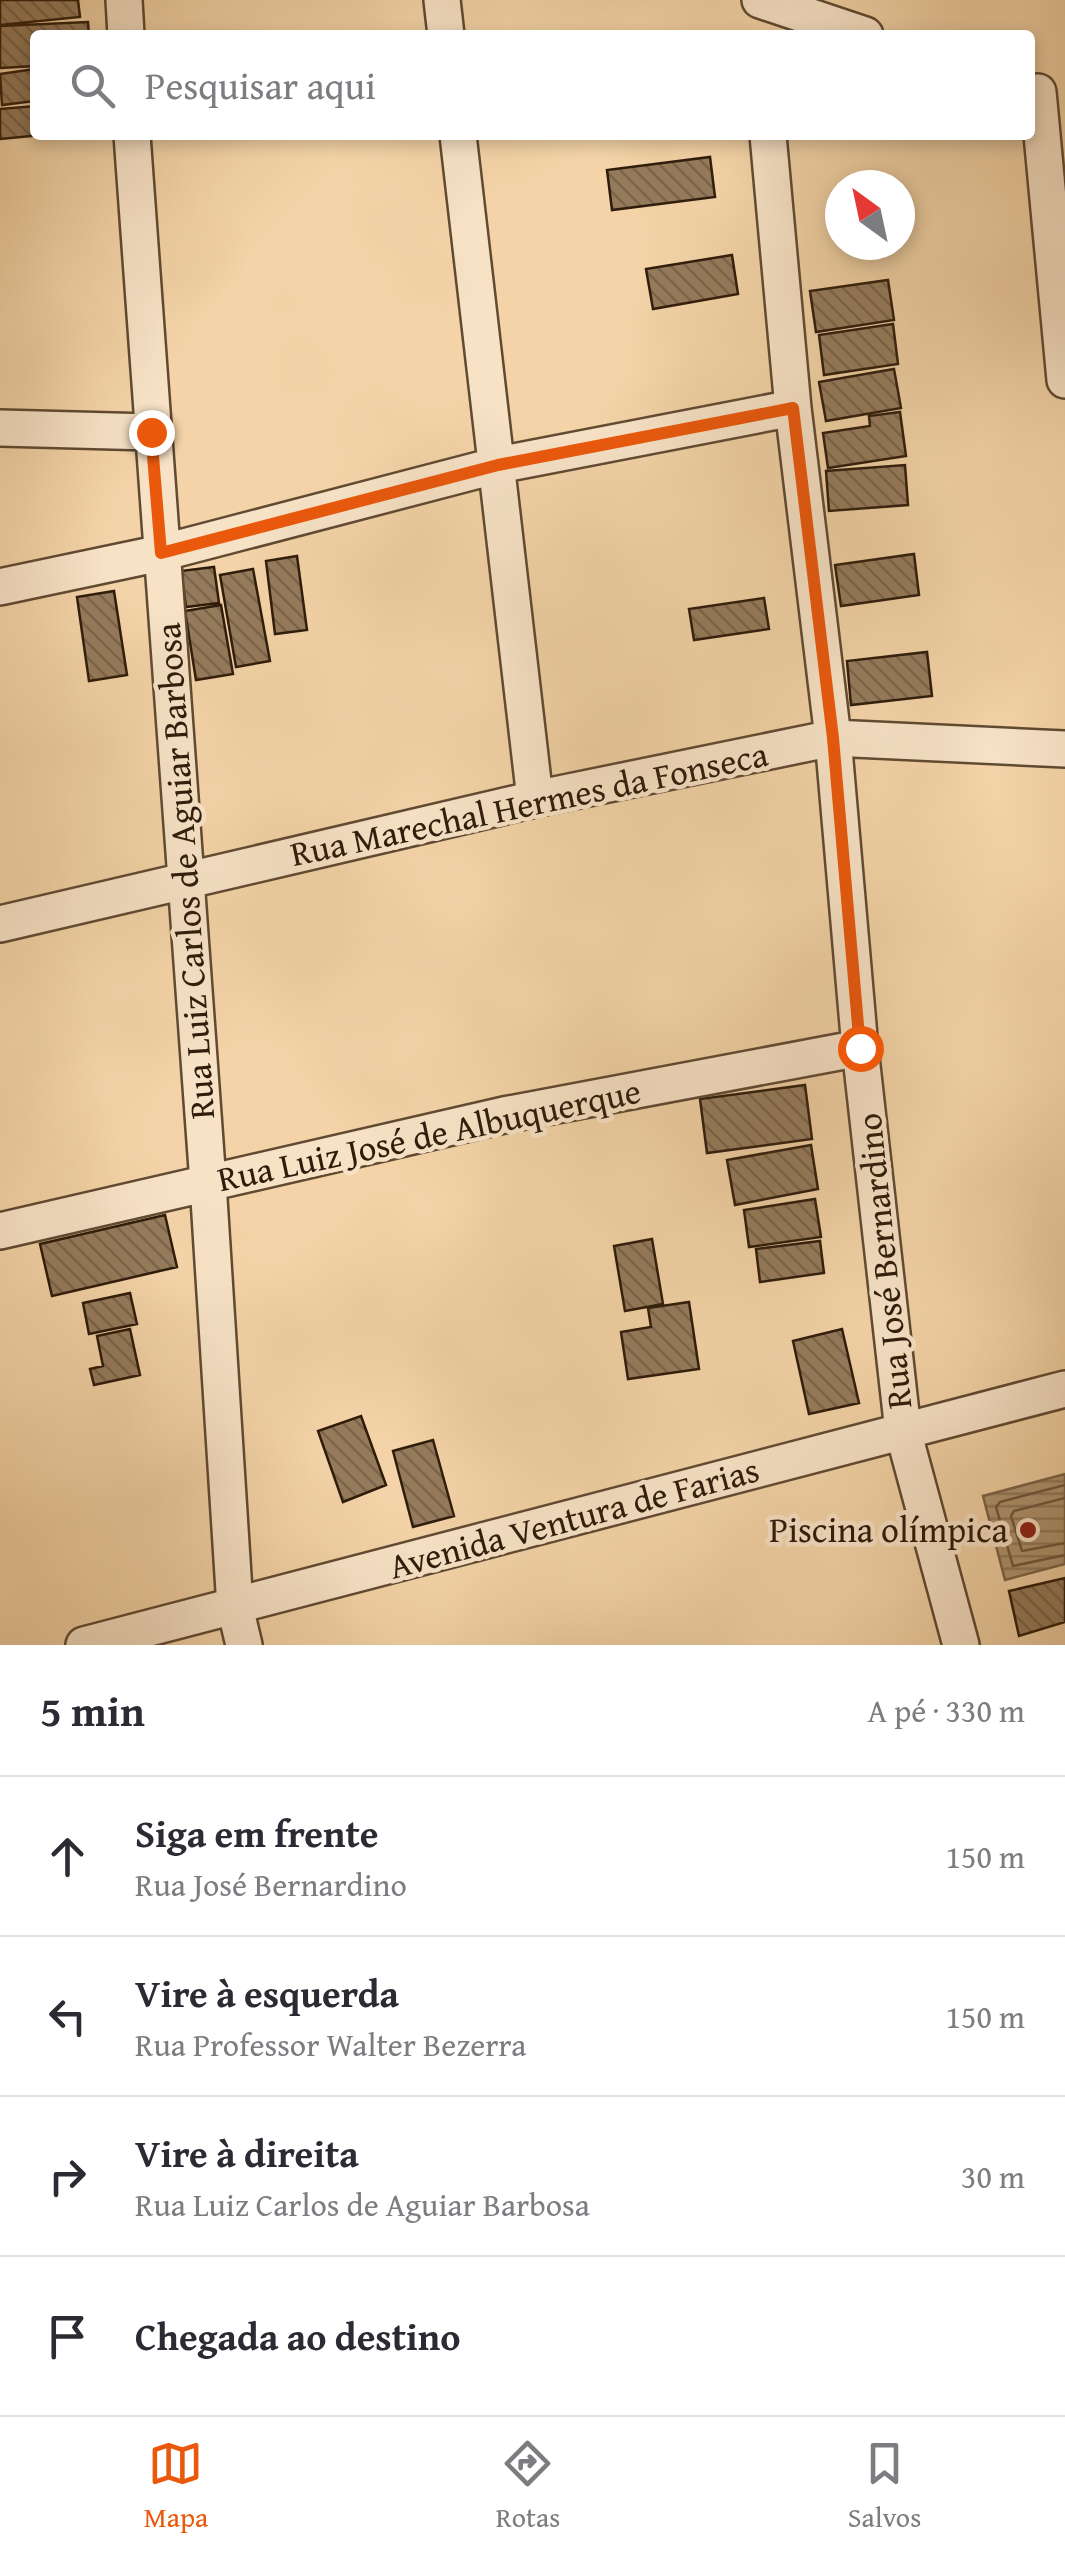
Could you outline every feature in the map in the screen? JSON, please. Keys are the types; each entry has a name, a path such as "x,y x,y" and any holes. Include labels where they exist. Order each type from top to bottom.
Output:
{"street":[{"path":"124,0 126,30"},
{"path":"442,0 445,30"},
{"path":"759,30 758,0 851,30"},
{"path":"1044,94 1065,380"},
{"name":"Rua Luiz Carlos de Aguiar Barbosa","path":"132,140 235,1607 244,1645"},
{"path":"459,140 535,799"},
{"name":"Rua José Bernardino","path":"768,140 793,408 833,738 860,1048 903,1432 962,1645"},
{"path":"0,587 161,553 498,465 793,408"},
{"path":"0,428 151,432"},
{"name":"Rua Marechal Hermes da Fonseca","path":"0,924 535,799 833,738 1065,748"},
{"name":"Rua Luiz José de Albuquerque","path":"0,1232 504,1114 860,1048"},
{"name":"Avenida Ventura de Farias","path":"84,1645 1065,1389"}],"water":[{"name":"Piscina olímpica","path":"1065,1474 1065,1564 1005,1580 983,1496"}],"building":[{"path":"0,0 78,0 80,17 0,25"},
{"path":"88,22 89,30 30,30 30,66 0,68 0,26"},
{"path":"30,70 30,102 2,105 0,74"},
{"path":"30,106 30,136 0,139 0,109"},
{"path":"710,157 715,197 612,210 607,170"},
{"path":"732,255 738,294 653,309 646,269"},
{"path":"888,280 894,320 816,332 810,291"},
{"path":"893,324 898,364 824,375 819,335"},
{"path":"894,369 901,408 826,421 819,382"},
{"path":"900,412 906,456 828,468 823,433 870,426 869,416"},
{"path":"905,465 908,505 829,511 826,471"},
{"path":"914,554 919,595 841,606 835,565"},
{"path":"297,556 307,630 275,634 266,561"},
{"path":"214,567 219,603 186,607 181,571"},
{"path":"253,569 270,661 236,667 220,575"},
{"path":"114,591 127,675 89,681 77,597"},
{"path":"764,598 769,629 694,640 689,609"},
{"path":"221,605 233,674 196,680 185,611"},
{"path":"927,652 932,696 851,705 847,661"},
{"path":"805,1085 812,1139 707,1153 700,1099"},
{"path":"811,1145 818,1189 735,1205 727,1160"},
{"path":"815,1199 821,1237 749,1247 744,1210"},
{"path":"165,1215 177,1267 52,1296 40,1244"},
{"path":"652,1239 663,1304 625,1311 614,1246"},
{"path":"820,1241 824,1273 760,1282 756,1249"},
{"path":"130,1293 137,1324 89,1334 83,1303"},
{"path":"689,1302 699,1369 628,1379 621,1332 651,1327 648,1308"},
{"path":"130,1329 140,1375 94,1385 90,1369 103,1366 97,1336"},
{"path":"842,1329 859,1403 809,1414 793,1341"},
{"path":"361,1416 386,1485 343,1502 318,1431"},
{"path":"433,1440 454,1516 413,1527 393,1451"},
{"path":"1065,1578 1065,1622 1019,1636 1009,1591"}],"place":[{"name":"Piscina olímpica","path":"1028,1530"}],"route":[{"path":"151,432 161,553 498,465 793,408 833,738 860,1048"}]}
